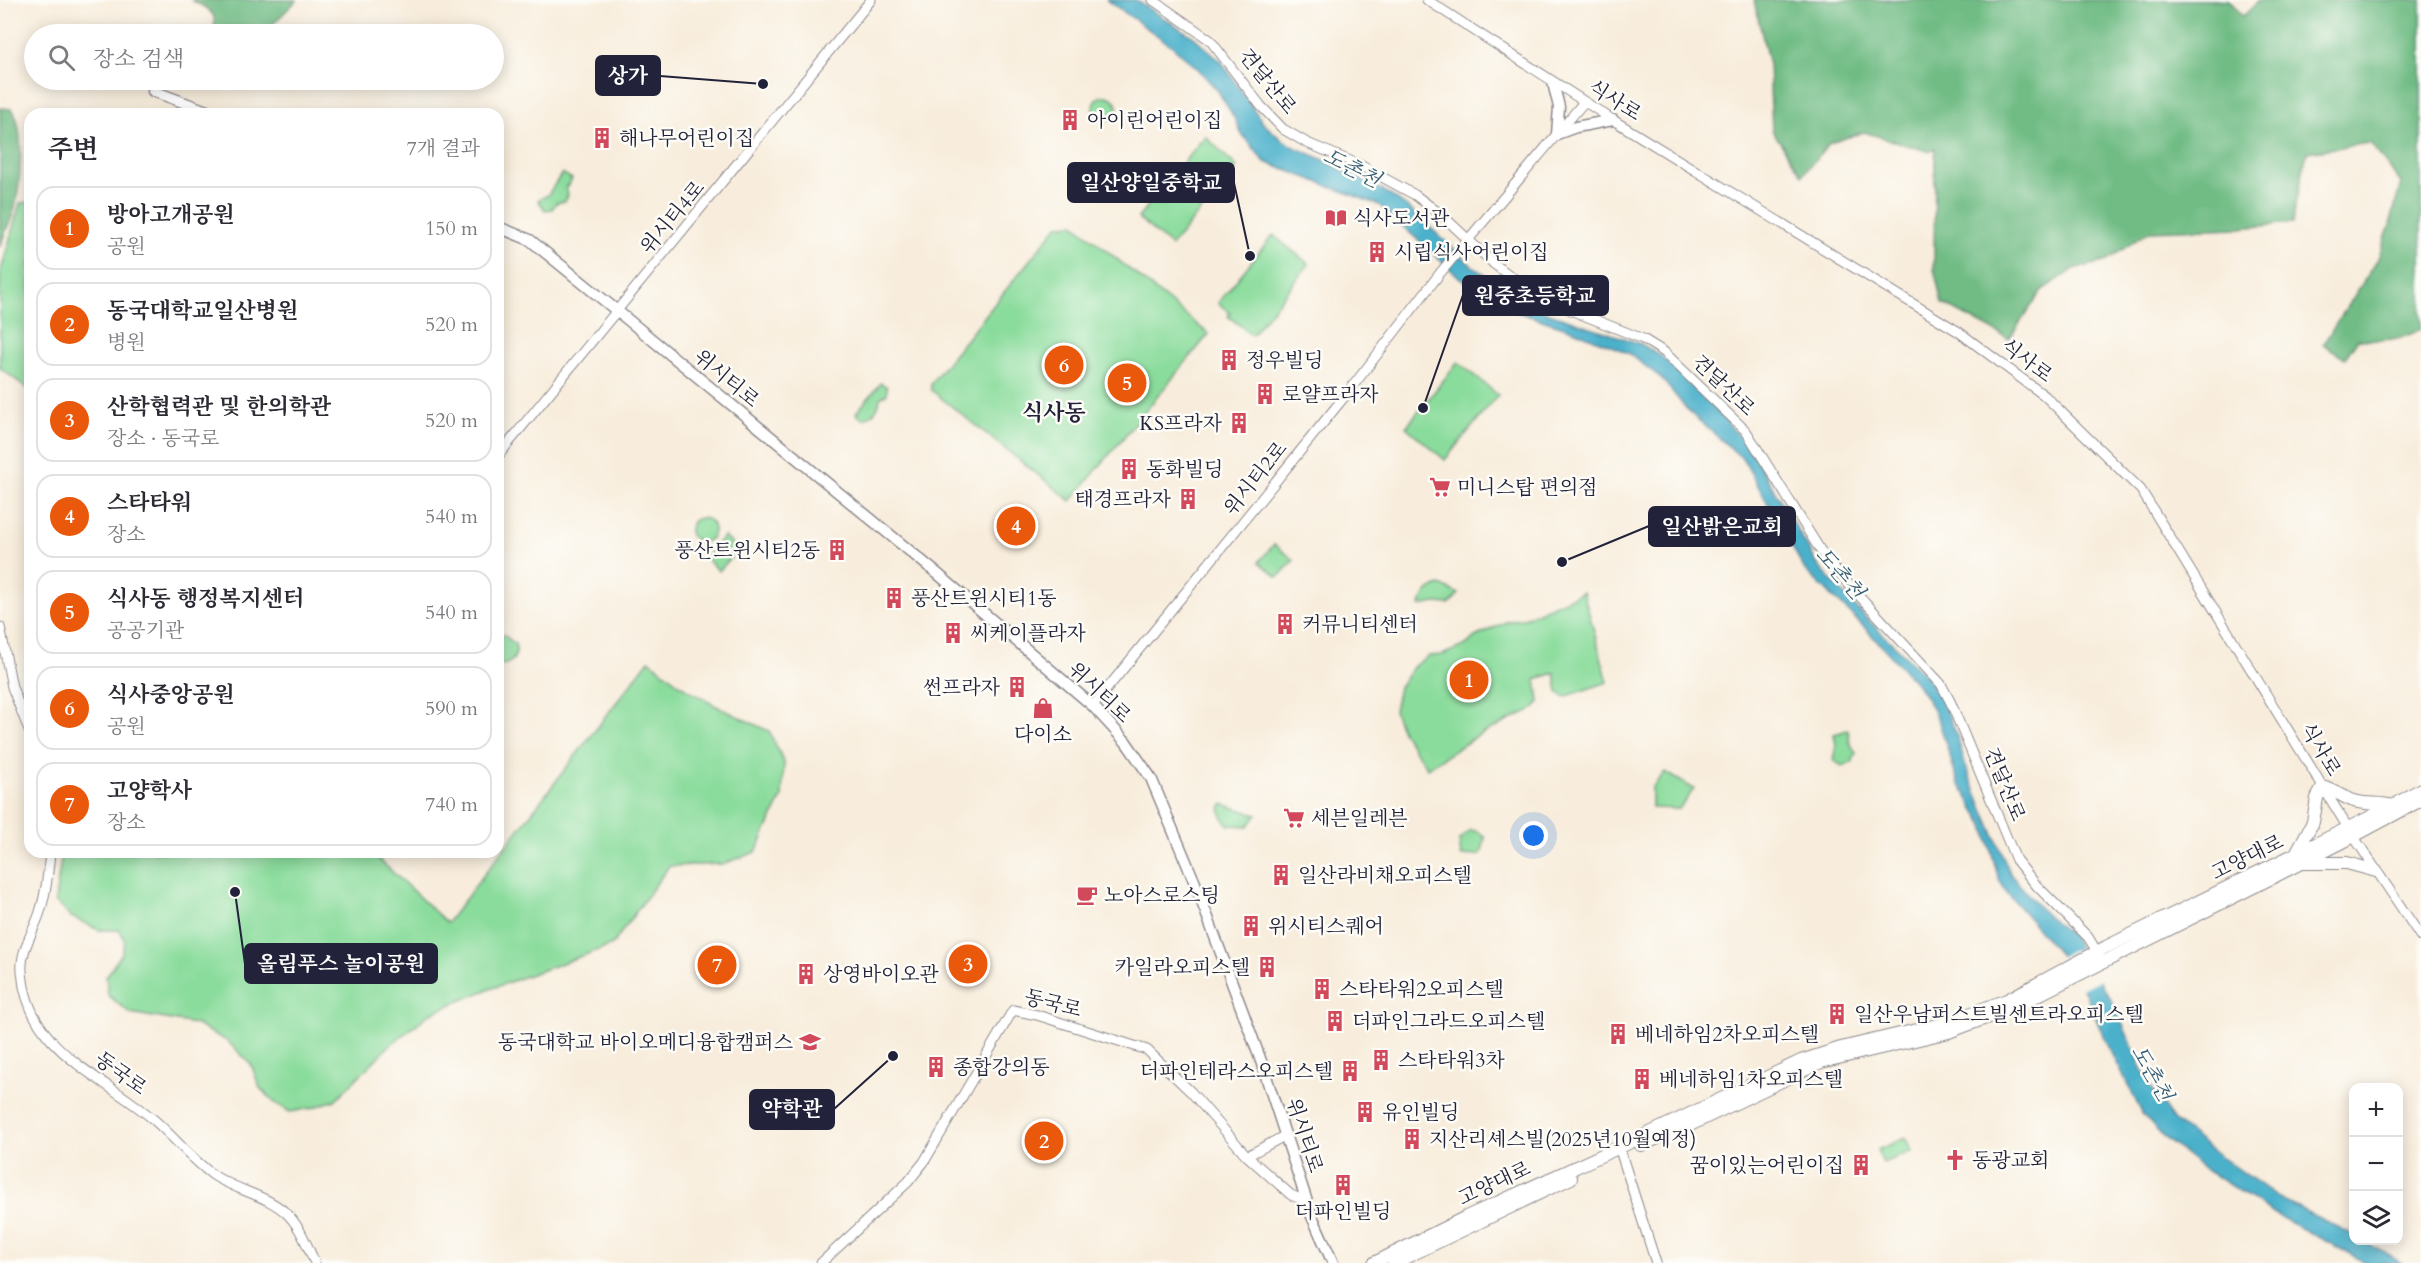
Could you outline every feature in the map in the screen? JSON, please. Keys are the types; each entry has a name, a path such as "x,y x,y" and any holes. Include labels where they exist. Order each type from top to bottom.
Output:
{"main road":[{"path":"1553,83 1558,107 1557,134 1576,127 1613,120"},
{"path":"153,91 199,108"},
{"name":"위시티로","path":"504,229 530,240 950,584 1093,706 1126,742 1151,778 1195,882 1261,1061 1308,1202 1333,1263"},
{"path":"2376,871 2347,863 2297,859 2313,822 2317,798 2323,787 2354,801 2379,802 2393,806"},
{"name":"고양대로","path":"2351,832 2421,789"},
{"name":"고양대로","path":"1394,1263 1801,1060 1841,1047 1942,1024 2007,1000 2068,974 2351,832 2421,800"},
{"name":"고양대로","path":"1374,1263 1466,1217 1620,1151"}],"street":[{"name":"위시티4로","path":"504,449 871,0"},
{"name":"견달산로","path":"1153,0 1210,40 1261,106 1283,129 1307,143 1360,165 1415,195 1443,216 1494,264 1520,283 1573,311 1643,339 1664,352 1746,431 1827,561 1941,684 2016,860 2037,886 2088,937 2096,960"},
{"name":"식사로","path":"1427,0 1553,83 1959,332 2045,396 2141,490 2351,832 2421,937"},
{"path":"1468,240 1584,102"},
{"name":"위시티2로","path":"1093,706 1349,391 1468,240"},
{"path":"0,627 12,687 24,718"},
{"name":"동국로","path":"49,858 43,902 25,951 21,971 28,1002 39,1027 66,1056 152,1118 204,1168 230,1185 269,1201 285,1212 296,1225 315,1263"},
{"name":"동국로","path":"821,1263 908,1182 924,1162 1013,1010 1037,1015 1147,1050 1191,1092 1247,1156 1291,1195 1308,1202"},
{"path":"1247,1156 1286,1135"},
{"path":"1620,1151 1656,1263"}],"green space":[{"path":"191,0 297,0 273,24 214,24 214,16"},
{"path":"1754,0 2229,0 2243,16 2260,0 2421,0 2421,329 2406,336 2390,339 2358,339 2345,358 2323,344 2377,261 2390,225 2401,183 2370,143 2307,152 2292,223 2240,228 2150,231 2104,262 2074,269 2042,290 2009,339 1942,303 1934,269 1935,148 1930,152 1864,132 1830,143 1802,175 1772,130 1769,65"},
{"path":"1105,96 1114,99 1117,108 1114,117 1105,120 1096,117 1093,108 1096,99"},
{"path":"0,108 12,109 16,118 20,158 14,211 0,247"},
{"path":"1205,136 1237,167 1171,246 1138,218"},
{"path":"562,173 572,179 566,188 568,194 565,201 556,203 552,209 545,210 538,200 548,195"},
{"path":"20,203 24,203 24,386 0,368 0,274"},
{"path":"1074,224 1209,334 1071,501 931,390 931,383 1058,225"},
{"path":"1273,235 1309,264 1252,335 1228,316 1230,313 1218,303"},
{"path":"1458,362 1498,395 1445,460 1406,427"},
{"path":"881,383 887,387 887,394 880,398 875,412 862,419 856,413"},
{"path":"702,518 707,519 713,525 713,535 707,541 702,542 697,541 691,535 690,530 691,525 697,519"},
{"path":"724,536 738,550 719,571 705,558"},
{"path":"1274,544 1294,560 1278,577 1259,562"},
{"path":"1440,585 1459,594 1449,604 1435,603 1420,606 1427,592"},
{"path":"1583,592 1608,682 1564,697 1558,692 1555,673 1536,679 1539,702 1535,708 1477,736 1427,768 1402,732 1394,711 1399,687 1414,666 1429,656 1442,655 1466,645 1475,637 1506,622 1527,617"},
{"path":"504,635 515,644 516,648 515,656 504,665"},
{"path":"649,660 682,686 716,706 769,731 784,762 782,797 756,852 723,864 669,866 612,945 479,993 431,1013 389,1046 335,1100 312,1108 290,1112 275,1103 260,1088 251,1064 227,1041 195,1024 130,1013 108,995 106,977 122,953 125,940 119,930 99,930 71,917 55,901 61,858 377,858 447,923 497,858 504,858 504,849"},
{"path":"1848,730 1850,743 1856,753 1852,763 1842,766 1833,760 1836,745 1834,734"},
{"path":"1665,772 1694,789 1679,809 1652,808 1652,788"},
{"path":"1223,804 1257,815 1248,826 1229,825 1222,817 1220,808"},
{"path":"1471,830 1479,832 1485,838 1481,855 1461,856 1459,840"},
{"path":"1905,1138 1912,1151 1883,1163 1877,1150"}],"water":[{"path":"1107,0 1136,0 1194,37 1221,61 1263,123 1279,137 1294,147 1389,194 1411,210 1470,264 1518,300 1546,312 1641,344 1661,356 1725,420 1751,450 1819,567 1865,617 1927,677 1940,696 1956,733 1968,773 2011,875 2046,915 2072,936 2112,1001 2152,1090 2174,1121 2281,1199 2349,1233 2349,1245 2371,1245 2402,1263 2367,1263 2280,1217 2201,1167 2163,1137 2143,1115 2084,991 2057,951 2008,894 1999,880 1984,825 1958,782 1939,722 1928,701 1916,683 1865,628 1805,570 1743,459 1688,411 1661,378 1628,353 1573,330 1511,310 1460,278 1379,205 1265,162 1241,133 1218,91 1172,46"}],"pier":[{"path":"2081,947 2101,979 2081,989 2058,957"}],"place":[{"name":"상가","path":"763,84"},
{"name":"아이린어린이집","path":"1070,120"},
{"name":"해나무어린이집","path":"602,138"},
{"name":"식사도서관","path":"1336,218"},
{"name":"시립식사어린이집","path":"1377,252"},
{"name":"일산양일중학교","path":"1250,256"},
{"name":"정우빌딩","path":"1229,360"},
{"name":"식사중앙공원","path":"1064,365"},
{"name":"식사동 행정복지센터","path":"1127,383"},
{"name":"로얄프라자","path":"1265,394"},
{"name":"원중초등학교","path":"1423,408"},
{"name":"KS프라자","path":"1239,423"},
{"name":"동화빌딩","path":"1129,469"},
{"name":"미니스탑 편의점","path":"1440,487"},
{"name":"태경프라자","path":"1188,499"},
{"name":"스타타워","path":"1016,526"},
{"name":"풍산트윈시티2동","path":"837,550"},
{"name":"일산밝은교회","path":"1562,562"},
{"name":"풍산트윈시티1동","path":"894,598"},
{"name":"커뮤니티센터","path":"1285,624"},
{"name":"씨케이플라자","path":"953,633"},
{"name":"방아고개공원","path":"1469,680"},
{"name":"썬프라자","path":"1017,687"},
{"name":"다이소","path":"1043,708"},
{"name":"세븐일레븐","path":"1294,818"},
{"name":"일산라비채오피스텔","path":"1281,875"},
{"name":"올림푸스 놀이공원","path":"235,892"},
{"name":"노아스로스팅","path":"1087,895"},
{"name":"위시티스퀘어","path":"1251,926"},
{"name":"산학협력관 및 한의학관","path":"968,964"},
{"name":"고양학사","path":"717,965"},
{"name":"카일라오피스텔","path":"1267,967"},
{"name":"상영바이오관","path":"806,974"},
{"name":"스타타워2오피스텔","path":"1322,989"},
{"name":"일산우남퍼스트빌센트라오피스텔","path":"1837,1014"},
{"name":"더파인그라드오피스텔","path":"1335,1021"},
{"name":"베네하임2차오피스텔","path":"1618,1034"},
{"name":"동국대학교 바이오메디융합캠퍼스","path":"810,1042"},
{"name":"약학관","path":"893,1056"},
{"name":"스타타워3차","path":"1381,1060"},
{"name":"종합강의동","path":"936,1067"},
{"name":"더파인테라스오피스텔","path":"1350,1071"},
{"name":"베네하임1차오피스텔","path":"1642,1079"},
{"name":"유인빌딩","path":"1365,1112"},
{"name":"지산리셰스빌(2025년10월예정)","path":"1412,1139"},
{"name":"동국대학교일산병원","path":"1044,1141"},
{"name":"동광교회","path":"1955,1160"},
{"name":"꿈이있는어린이집","path":"1861,1165"},
{"name":"더파인빌딩","path":"1343,1185"}],"district":[{"name":"식사동","path":"1054,412"}],"water label":[{"name":"도촌천","path":"1352,168"},
{"name":"도촌천","path":"1840,573"},
{"name":"도촌천","path":"2152,1073"}]}
